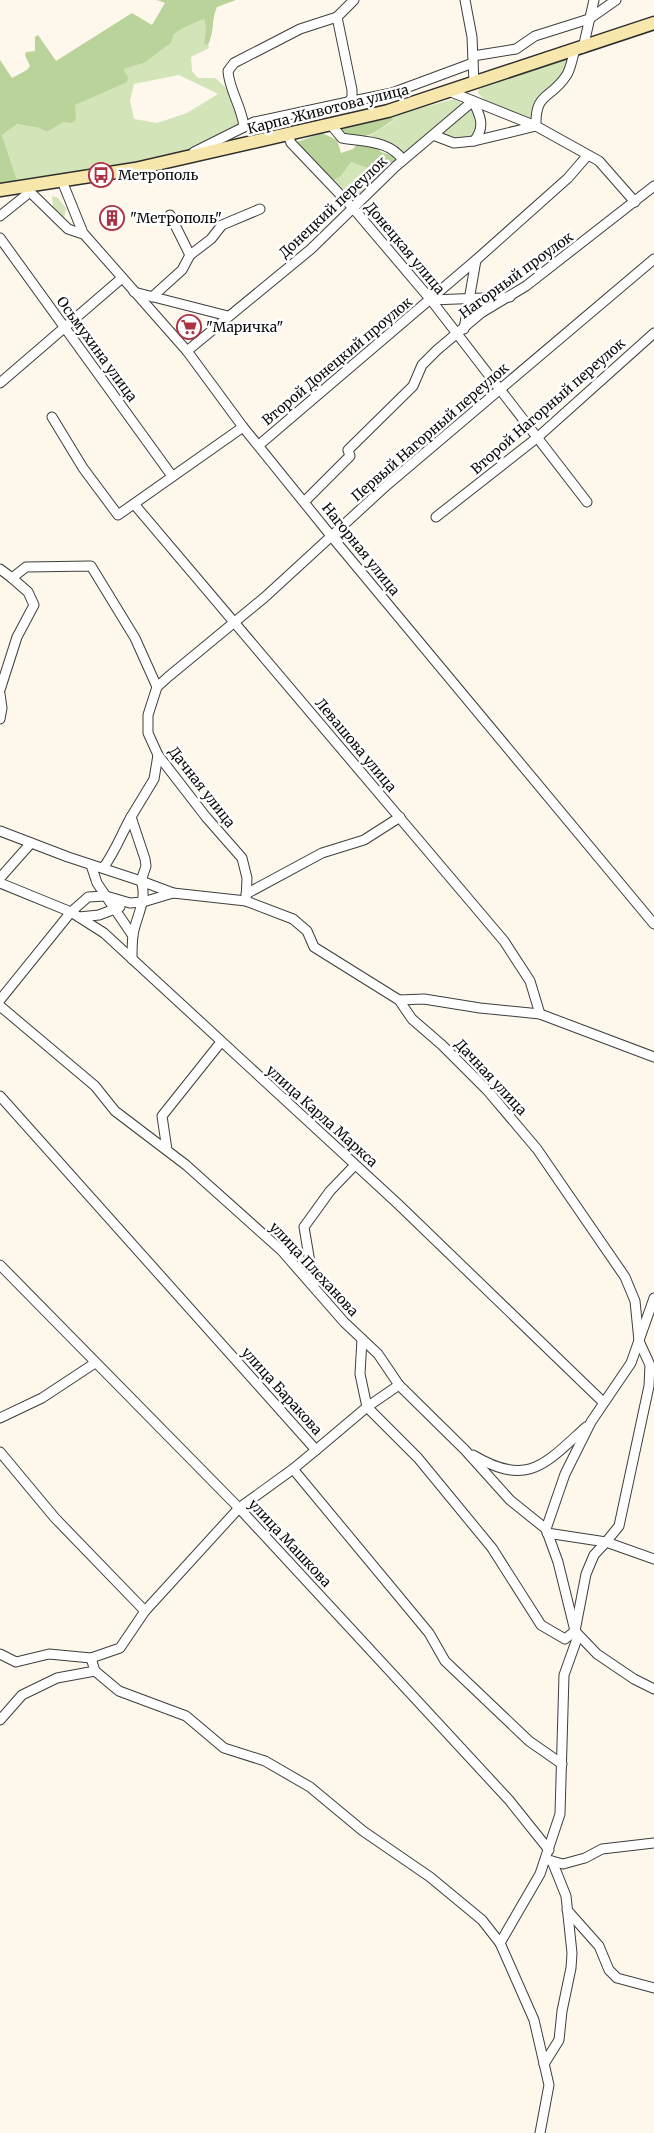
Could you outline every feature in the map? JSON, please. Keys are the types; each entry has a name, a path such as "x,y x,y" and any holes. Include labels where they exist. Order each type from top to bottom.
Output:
{"main road":[{"name":"Карпа Животова улица","path":"0,190 28,189 177,160 388,111 451,92 654,23"}],"street":[{"path":"244,127 235,93 228,80 228,71 234,63 300,29 336,17 354,0"},
{"path":"465,0 472,37 474,83"},
{"path":"536,126 535,110 540,100 557,87 567,75 579,49 594,0"},
{"path":"177,160 254,122 392,93 473,60 516,49 536,36 589,19 616,0"},
{"path":"336,17 352,90 352,98 348,102"},
{"path":"451,92 536,126 586,156 599,161 635,202"},
{"path":"473,101 482,126 479,135 474,141"},
{"name":"Донецкий переулок","path":"187,351 311,249 403,160 473,101"},
{"path":"330,125 342,138 367,141 391,148 403,160"},
{"path":"433,135 454,143 474,141 536,126"},
{"name":"Донецкая улица","path":"288,135 291,143 354,208 431,300 461,332 500,390 587,502"},
{"name":"Второй Донецкий проулок","path":"259,445 431,300 568,178 586,156"},
{"name":"Нагорная улица","path":"62,181 84,234 187,351 243,427 305,501 332,537 654,924"},
{"name":"Нагорный проулок","path":"305,501 350,456 348,450 360,436 413,386 422,365 481,313 510,297 654,186"},
{"path":"0,216 28,189 68,229 84,234"},
{"path":"152,297 182,270 190,255 211,239 222,225 260,209"},
{"path":"170,215 190,255"},
{"name":"Осьмухина улица","path":"0,238 172,476"},
{"name":"Первый Нагорный переулок","path":"157,687 332,537 387,485 654,259"},
{"path":"461,332 476,260"},
{"path":"0,382 122,278"},
{"path":"472,282 477,291 487,298"},
{"path":"134,292 228,316"},
{"path":"431,300 510,297"},
{"name":"Второй Нагорный переулок","path":"436,517 538,437 654,333"},
{"path":"52,418 83,468 118,516 243,427"},
{"name":"Левашова улица","path":"134,504 504,941 530,981 540,1014"},
{"path":"12,578 26,566 91,566 135,638 157,687"},
{"path":"0,569 28,592 34,605 17,637 0,690"},
{"name":"Дачная улица","path":"157,687 148,715 148,733 158,755 206,817 242,858 247,878 246,897"},
{"path":"0,694 2,708 0,719"},
{"path":"0,1000 71,912 88,897 116,850 122,833 154,779 158,755"},
{"path":"131,818 146,866 141,881 145,890 133,936 132,959"},
{"path":"246,897 322,852 364,840 400,818"},
{"path":"0,831 174,893"},
{"path":"0,878 31,843"},
{"path":"91,864 97,883 133,936"},
{"name":"улица Карла Маркса","path":"0,883 71,912 104,933 480,1280 603,1402"},
{"name":"Дачная улица","path":"88,897 106,896 130,903 143,902 174,893 246,897 293,919 307,931 314,946 399,1000 412,1019 442,1045 487,1090 537,1149 625,1277 634,1301 639,1341"},
{"path":"79,917 99,915 130,903"},
{"path":"399,1000 424,999 480,1008 540,1014 654,1057"},
{"name":"улица Плеханова","path":"0,1006 95,1086 115,1111 167,1150 220,1194 282,1251 344,1322 378,1354 399,1385 464,1449 510,1500 546,1531"},
{"path":"167,1150 162,1116 220,1042"},
{"name":"улица Баракова","path":"0,1096 316,1450 239,1508 145,1611 120,1648 91,1658"},
{"path":"314,1286 304,1227 330,1191 355,1165"},
{"name":"улица Машкова","path":"0,1265 239,1508 509,1800 550,1850"},
{"path":"653,1687 634,1679 597,1654 576,1633 558,1562 546,1531 565,1474 591,1422 631,1363 654,1298"},
{"path":"362,1339 360,1374 367,1407 418,1458 492,1548 541,1624 565,1639 576,1633"},
{"path":"500,1943 549,1860 560,1814 564,1675 576,1633 586,1574 594,1555 620,1526 652,1367 639,1341"},
{"path":"0,1418 42,1398 95,1363"},
{"path":"316,1450 367,1407 399,1385"},
{"path":"464,1449 489,1465 505,1471 524,1470 540,1466 553,1458 591,1422"},
{"path":"0,1452 55,1518 145,1611"},
{"path":"293,1469 429,1633 445,1661 529,1741 562,1764"},
{"path":"546,1531 606,1542 654,1559"},
{"path":"0,1654 16,1662 49,1654 91,1658 95,1671 119,1691 186,1716 224,1748 265,1761 310,1787 362,1831 445,1889 482,1920 500,1943 534,2020 549,2085 540,2133"},
{"path":"0,1720 22,1696 57,1678 95,1671"},
{"path":"549,1860 562,1864 585,1858 602,1849 654,1843"},
{"path":"544,2064 559,2040 572,1953 566,1896 549,1860"},
{"path":"567,1910 599,1946 609,1970 617,1978 654,1988"}],"green space":[{"path":"157,0 236,0 217,7 208,45 204,44 206,28 204,19 174,34 171,43 144,63 124,69 128,76 127,82 75,105 76,119 72,123 64,122 47,132 39,128 17,124 2,135 18,183 0,186 0,60 12,78 27,70 30,66 25,55 26,52 35,51 35,37 38,35 56,61 132,13 152,25 165,3"},
{"path":"204,19 206,28 204,44 208,45 209,48 191,57 192,71 198,78 215,78 229,92 239,123 234,129 182,154 107,168 106,162 91,165 91,171 18,183 2,135 17,124 39,128 47,132 64,122 76,119 74,105 126,82 124,69 144,63 171,43 174,34","holes":["179,75 218,94 187,113 157,123 134,119 130,101 134,84"]},
{"path":"570,58 561,75 537,102 531,120 488,103 478,93 479,89"},
{"path":"454,99 461,103 462,108 403,157 395,146 368,137 393,121 392,116"},
{"path":"473,107 478,120 476,135 466,140 454,140 439,135"},
{"path":"392,116 393,120 369,135 357,137 341,134 341,128"},
{"path":"322,133 337,140 341,153 353,149 357,144 378,146 381,152 397,157 397,161 370,169 351,162 340,177 331,181 297,142"},
{"path":"351,162 370,169 381,165 380,176 360,197 352,196 333,180 340,177"},
{"path":"52,196 58,198 66,208 64,219 50,208 53,205"}],"place":[{"name":"Метрополь","path":"101,175"},
{"name":"\"Метрополь\"","path":"112,218"},
{"name":"\"Маричка\"","path":"189,327"}]}
